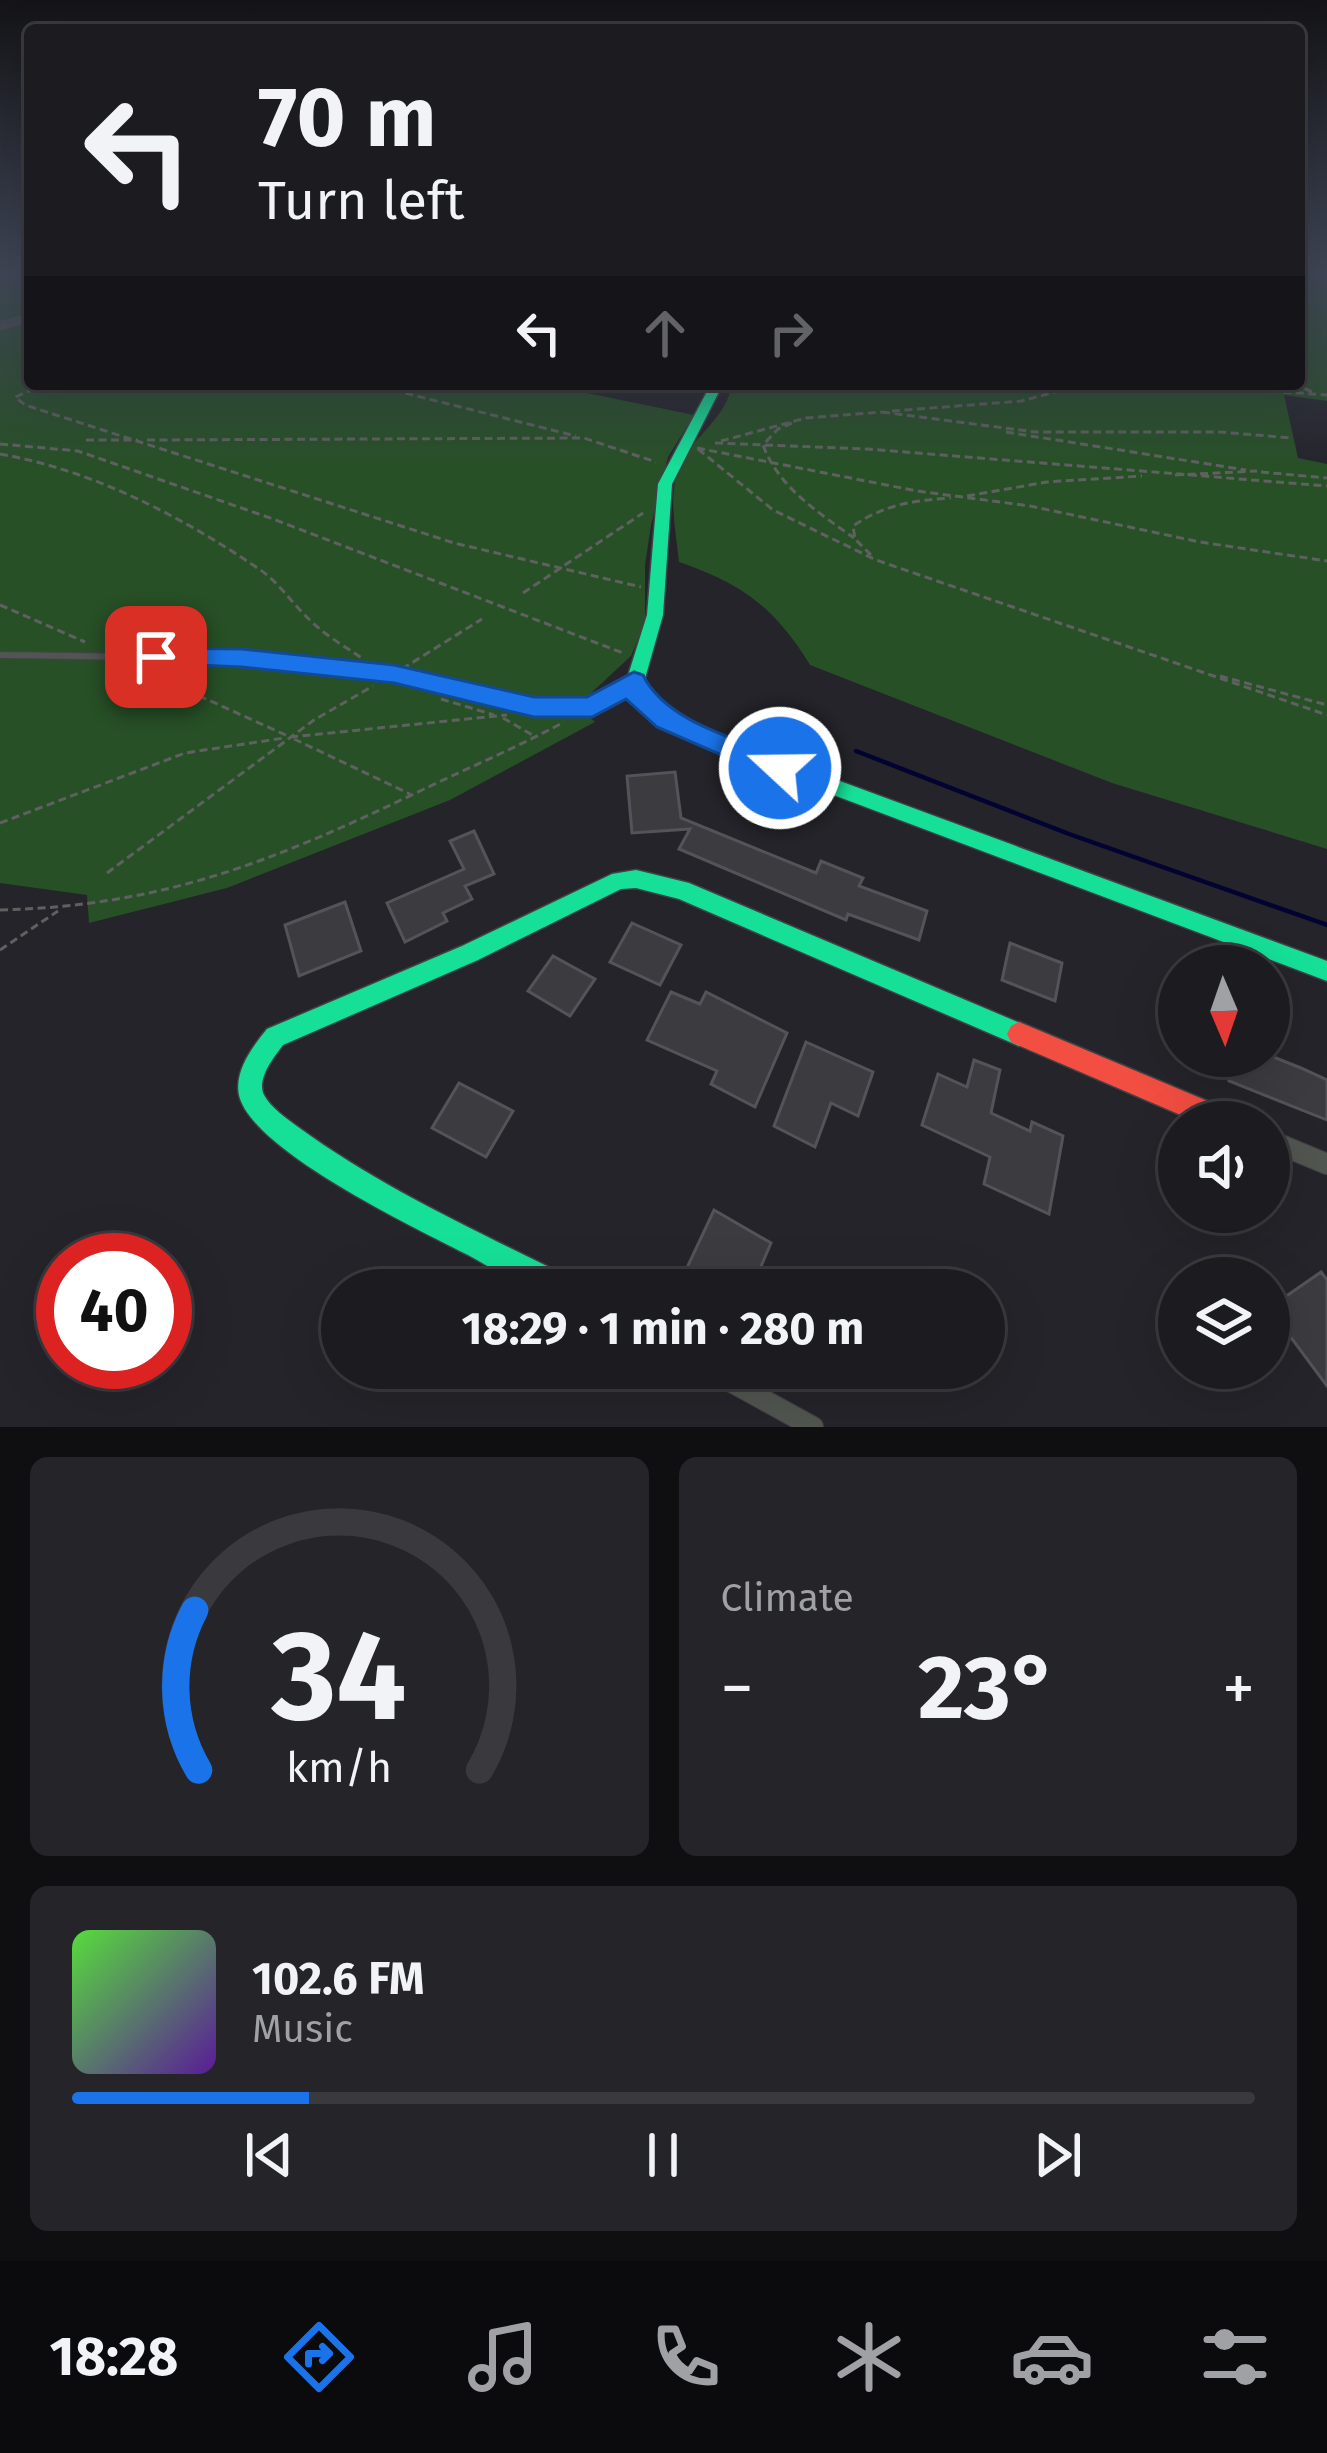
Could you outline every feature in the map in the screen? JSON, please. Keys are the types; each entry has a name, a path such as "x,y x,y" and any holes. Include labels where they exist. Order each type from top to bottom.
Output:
{"street":[{"path":"714,390 690,446 670,467 657,534 658,589 651,636 634,681 636,693 649,708 697,735 1327,971"},
{"path":"592,707 634,681"},
{"path":"527,1269 318,1154 273,1123 254,1102 252,1078 260,1055 274,1037 470,953 601,886 636,878 682,890 1178,1101"},
{"path":"1290,1149 1327,1165"},
{"path":"744,1389 812,1427"}],"lane":[{"path":"0,655 242,658 394,674 534,707 592,707"}],"path":[{"path":"1305,389 1317,394"},
{"path":"33,390 15,398 454,543 622,586 658,589"},
{"path":"392,390 584,438 670,467"},
{"path":"715,443 806,418 1040,399 1075,390"},
{"path":"1206,390 1327,395"},
{"path":"882,412 1185,464 1327,478"},
{"path":"765,442 778,429 806,418"},
{"path":"987,428 1293,437"},
{"path":"86,440 584,438"},
{"path":"690,446 765,442 1327,487"},
{"path":"765,442 767,461 788,484 876,560"},
{"path":"0,444 78,452 273,519 641,660"},
{"path":"690,446 1327,561"},
{"path":"690,446 773,510 876,560 1327,715"},
{"path":"0,454 57,464 121,491 263,571 314,625 371,665 394,674"},
{"path":"855,539 853,526 867,514 906,501 1047,482 1257,472"},
{"path":"523,593 664,499"},
{"path":"0,605 412,794"},
{"path":"107,873 290,737 482,620"},
{"path":"1184,665 1327,705"},
{"path":"436,696 457,707 500,716 537,737"},
{"path":"0,910 59,910 224,880 537,737 592,707"},
{"path":"0,823 185,753 290,737 523,714"},
{"path":"0,950 59,910"}],"green space":[{"path":"0,337 24,337 24,390 572,390 694,415 668,457 651,525 645,623 631,656 589,695 584,712 595,722 450,800 227,888 89,923 87,895 0,883"},
{"path":"1305,337 1327,337 1327,401 1284,395 1298,458 1327,464 1327,849 1112,783 810,665 784,628 755,600 722,579 679,562 676,476 730,390 1305,390"}],"building":[{"path":"675,772 681,818 816,873 821,861 863,878 859,886 927,911 919,940 848,914 846,920 679,849 690,829 632,833 627,776"},
{"path":"474,831 494,874 465,886 472,899 443,913 447,921 405,942 387,903 464,869 450,841"},
{"path":"345,902 361,951 299,976 285,925"},
{"path":"632,923 681,945 660,985 610,962"},
{"path":"1010,943 1062,963 1055,1001 1002,980"},
{"path":"553,956 595,979 570,1016 528,991"},
{"path":"671,992 700,1004 706,992 787,1033 755,1107 711,1084 717,1071 647,1040"},
{"path":"806,1042 873,1072 858,1116 831,1103 815,1147 774,1126"},
{"path":"974,1060 1000,1070 991,1113 1030,1131 1032,1122 1063,1136 1049,1214 984,1184 990,1157 922,1125 938,1074 967,1087"},
{"path":"1290,1064 1327,1080 1327,1120 1290,1105 1290,1101 1229,1081 1229,1077 1290,1077"},
{"path":"459,1083 513,1111 486,1157 432,1128"},
{"path":"714,1210 771,1243 760,1269 686,1269"},
{"path":"1321,1272 1327,1280 1327,1386 1290,1336 1290,1293"}],"waterway":[{"path":"856,751 1069,834 1327,925"}],"traffic: fast":[{"path":"714,390 665,484 655,615 635,682 647,707 700,737 1327,971"},
{"path":"524,1269 351,1177 275,1126 255,1104 250,1087 275,1037 470,953 619,880 636,879 682,890 1019,1034"}],"traffic: jam":[{"path":"1019,1034 1177,1101"}],"route":[{"path":"156,657 242,658 394,674 534,707 592,707 634,681 636,693 666,719 780,768"}]}
